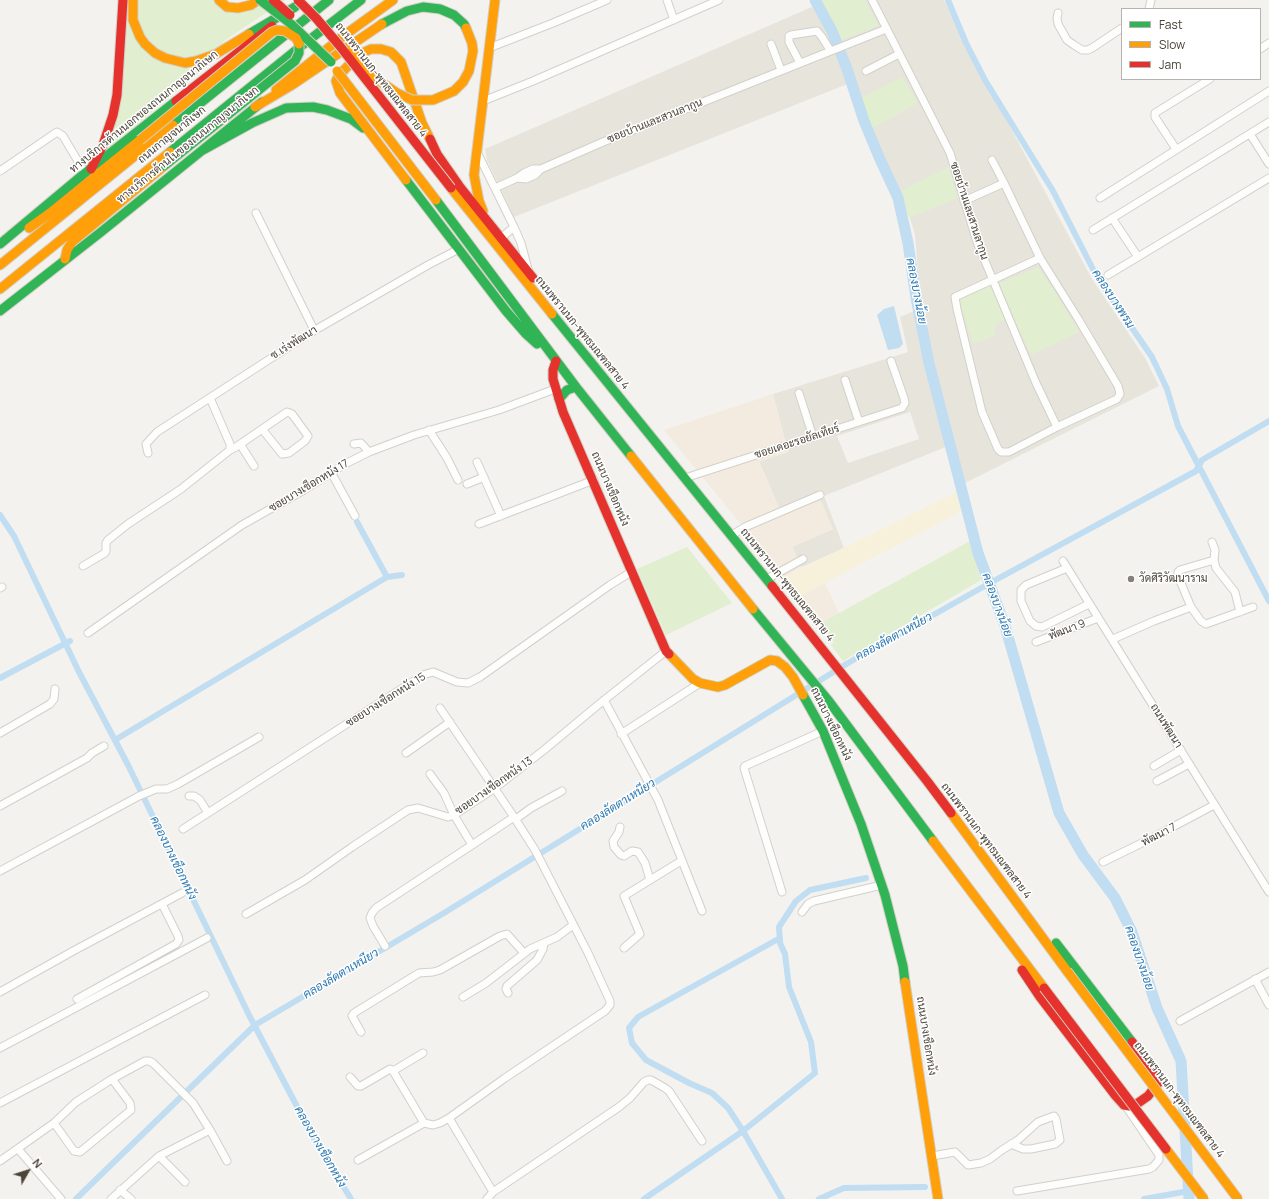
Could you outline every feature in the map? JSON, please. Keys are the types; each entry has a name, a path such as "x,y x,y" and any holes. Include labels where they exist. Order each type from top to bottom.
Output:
{"main road":[{"path":"88,171 109,130 116,102 123,0"},
{"path":"133,0 132,9 136,29 145,44 155,53 174,61 190,62 209,58 297,4"},
{"path":"219,0 227,6 238,8 251,5 259,0 303,35"},
{"path":"267,0 331,62"},
{"path":"273,0 303,29 331,62 576,387 709,555 828,700 1204,1199"},
{"name":"ทางบริการด้านนอกของถนนกาญจนาภิเษก","path":"0,244 88,171 297,4 305,0"},
{"name":"ถนนกาญจนาภิเษก","path":"0,265 329,0"},
{"name":"ถนนกาญจนาภิเษก","path":"0,289 300,47 361,0"},
{"name":"ทางบริการด้านในของถนนกาญจนาภิเษก","path":"0,311 101,232 342,37 393,0"},
{"path":"490,225 484,213 476,188 474,175 495,0"},
{"name":"ถนนพรานนก-พุทธมณฑลสาย 4","path":"297,4 316,18 344,51 451,188 852,685 927,781 1238,1199"},
{"path":"255,107 292,85 380,25 407,11 423,7 440,9 454,15 464,24 470,35 473,51 471,65 466,77 447,95 433,100 419,101 404,97 378,80 346,44 316,18"},
{"path":"0,244 39,222 272,32 277,30 285,31 296,38 299,45 299,53 295,61 72,242 66,250 65,259"},
{"path":"548,350 533,341 516,323 340,93 336,81 341,72 360,54 371,49 376,49 391,52 401,62 406,71 422,123 443,164 589,351 621,400"},
{"path":"203,150 270,114 286,108 300,107 313,107 340,114 360,125 377,140"},
{"name":"ถนนบางเชือกหนัง","path":"556,361 553,370 553,379 563,412 594,480 631,572 666,651 683,670 700,683 718,687 725,685 770,660 777,661 785,667 797,684 823,730 862,824 882,885 903,966 938,1199"},
{"path":"559,399 568,390 576,387"},
{"path":"970,888 987,920 1040,997 1115,1095 1124,1104 1129,1106 1148,1096 1157,1086 1158,1082 1155,1072 1037,920 1013,897"}],"street":[{"path":"489,48 553,24 607,0"},
{"path":"667,0 674,20"},
{"path":"482,101 719,0"},
{"name":"ซอยบ้านและสวนลากูน","path":"872,0 950,153 977,242 1036,383 1057,427"},
{"path":"1058,13 1058,24 1068,40 1082,50 1092,48 1121,29"},
{"name":"ซอยบ้านและสวนลากูน","path":"495,188 517,178 526,179 535,175 540,169 603,142 634,131 781,70 886,29"},
{"path":"800,63 789,42 789,36 791,35 816,31 833,49"},
{"path":"771,44 781,70"},
{"path":"866,71 899,54"},
{"path":"1176,149 1155,117 1155,113 1207,80"},
{"path":"1100,198 1269,91"},
{"path":"1093,230 1269,122"},
{"path":"0,171 57,132 63,136 88,171"},
{"path":"1250,134 1269,164"},
{"path":"477,150 521,243 530,274"},
{"path":"992,160 1040,258 1120,390 1117,400 1057,427 1009,452 1001,452 998,449 982,412 955,297 1040,258"},
{"path":"1108,275 1269,178"},
{"path":"964,201 1004,182"},
{"path":"256,213 314,330"},
{"path":"1112,218 1138,257"},
{"path":"501,238 514,227"},
{"name":"ซ.เร่งพัฒนา","path":"148,453 146,444 154,435 210,398 314,330 459,249"},
{"name":"ซอยเดอะรอยัลเทียร์","path":"685,478 902,408 905,403 891,361"},
{"path":"845,380 859,422"},
{"name":"ซอยบางเชือกหนัง 17","path":"88,633 242,525 331,472 369,452 429,430 499,410 555,389"},
{"path":"799,393 813,437"},
{"path":"210,398 230,444 230,450"},
{"path":"83,566 105,554 106,543 108,540 128,524 181,489 230,450 284,413 289,412 308,436 305,441 289,453 282,454 262,429"},
{"path":"429,430 447,458 458,480"},
{"path":"354,444 361,443 369,452"},
{"path":"240,444 254,466"},
{"path":"477,462 501,516"},
{"path":"331,472 355,516"},
{"path":"467,484 484,477"},
{"path":"479,524 594,480"},
{"path":"732,535 745,527 820,496"},
{"path":"1212,542 1215,550 1214,560 1217,570 1235,592 1240,612"},
{"path":"767,579 803,559"},
{"path":"1214,560 1180,570 1178,572 1178,576 1191,607 1201,621 1206,624 1253,607"},
{"name":"ถนนพัฒนา","path":"1089,604 1042,627 1036,626 1030,621 1021,602 1021,590 1026,585 1064,564 1113,639 1269,892"},
{"name":"ซอยบางเชือกหนัง 15","path":"183,829 423,675 433,672 457,682 468,683 480,677 631,572"},
{"path":"1113,639 1191,607"},
{"name":"พัฒนา 9","path":"1036,642 1098,618"},
{"name":"ซอยบางเชือกหนัง 13","path":"246,914 304,880 408,810 418,808 448,817 454,815 495,788 666,651"},
{"path":"622,734 700,683"},
{"path":"0,733 50,704 54,699 55,689"},
{"path":"604,700 652,788 702,911"},
{"path":"394,1071 424,1123 433,1126 448,1118 608,1009 610,1001 591,959 535,850 495,788 440,708"},
{"path":"406,754 450,722"},
{"path":"782,892 744,768 745,766 823,730"},
{"path":"0,871 149,792 156,789 166,789 178,784 259,737"},
{"path":"0,806 87,758 92,753 104,746"},
{"path":"1154,766 1181,750"},
{"path":"1157,781 1189,764"},
{"path":"430,774 444,793 454,815 472,845"},
{"path":"385,946 370,918 376,908 472,845 531,808 562,791"},
{"path":"190,796 194,796 200,800 208,812"},
{"name":"พัฒนา 7","path":"1103,862 1166,832 1214,805"},
{"path":"620,827 619,832 613,841 614,847 621,855 624,856 632,851 638,852 645,863 650,880"},
{"path":"624,948 640,934 624,896 681,861"},
{"path":"802,912 808,904 814,900 882,885"},
{"path":"0,992 182,893"},
{"path":"77,999 176,944 179,940 162,904"},
{"path":"463,997 486,983 524,953 557,937 574,926"},
{"path":"361,1032 352,1016 354,1013 418,974 440,970 500,936 507,934 524,953"},
{"path":"0,1048 207,938"},
{"path":"508,993 506,986 537,960 543,949 544,943"},
{"path":"1180,1021 1269,972"},
{"path":"1256,979 1269,1005"},
{"path":"0,1103 206,995"},
{"path":"350,1077 358,1086 361,1086 390,1069 394,1071 422,1053"},
{"path":"0,1161 54,1123 76,1102 112,1079 145,1061 149,1061 154,1063 193,1103 227,1161"},
{"path":"54,1123 74,1151 80,1152 131,1110 130,1103 112,1079"},
{"path":"487,1199 493,1192 619,1107 630,1098 644,1082 648,1080 651,1080 669,1091 702,1141"},
{"path":"1017,1192 1149,1169 1153,1167 1159,1160 1159,1155 1124,1104"},
{"path":"932,1156 954,1152 970,1166 990,1159 1011,1144 1018,1140 1038,1122 1054,1116 1056,1119 1060,1140 1055,1144 1031,1149 1023,1149 1011,1144"},
{"path":"448,1118 493,1192"},
{"path":"358,1160 424,1123"},
{"path":"111,1199 159,1156 210,1130"},
{"path":"18,1149 61,1199"},
{"path":"159,1156 185,1182"},
{"path":"120,1190 131,1199"}],"shaded area":[{"path":"818,0 944,0 1092,279 1145,358 1159,386 965,483 940,388 920,298 915,234 903,197 867,120 855,81 514,217 487,160 485,149 821,3"},
{"path":"914,311 921,348 946,447 824,496 844,548 802,567 792,547 833,529 782,515 759,461 788,452 773,394 908,352 900,317","holes":["910,412 919,439 848,463 837,436"]},
{"path":"773,394 788,452 759,462 782,515 821,500 833,529 792,547 802,567 784,577 664,430"},
{"path":"825,583 839,613 819,624 798,597"}],"green space":[{"path":"127,0 216,0 229,9 262,0 285,0 224,41 210,64 106,150"},
{"path":"865,0 878,26 842,40 818,1"},
{"path":"902,77 918,103 871,129 860,98"},
{"path":"949,167 958,198 909,218 900,191"},
{"path":"1038,267 1079,332 1031,355 998,284"},
{"path":"991,284 1007,319 995,324 995,336 973,344 959,300 964,296"},
{"path":"970,541 981,580 843,661 831,645 834,642 819,624"},
{"path":"687,547 732,603 666,635 637,569"}],"sand":[{"path":"957,492 962,511 798,597 784,577"}],"water":[{"path":"894,306 903,344 899,348 888,350 877,315 884,309"}],"waterway":[{"name":"คลองบางน้อย","path":"815,0 832,31 847,69 864,121 898,198 908,243 916,298 929,363 978,553 1005,626 1059,813 1083,855 1115,898 1132,932 1157,1008 1181,1061 1189,1199"},
{"name":"คลองบางพรม","path":"948,0 966,43 985,80 1053,191 1097,277 1152,357 1167,389 1178,426 1269,601"},
{"name":"คลองลัดตาเหนียว","path":"76,1199 255,1025 444,913 848,663 990,583 1196,471 1202,460 1269,421"},
{"name":"คลองบางเชือกหนัง","path":"0,515 14,536 79,672 128,765 249,1015 313,1137 351,1199"},
{"path":"357,522 387,577"},
{"path":"115,740 387,577 402,575"},
{"path":"0,678 70,641"},
{"path":"644,1199 743,1131 815,1073 811,1042 789,987 785,954 780,943 779,927 796,901 810,890 866,878"},
{"path":"780,938 638,1017 629,1028 632,1043 646,1060 689,1083 712,1093 728,1108 782,1199"},
{"path":"819,1199 844,1188 925,1187"},
{"path":"1144,1199 1189,1191"}],"traffic: fast":[{"path":"260,0 291,24 331,62"},
{"path":"173,125 329,0"},
{"path":"170,152 300,47 361,0"},
{"path":"249,34 295,7"},
{"path":"382,24 407,11 423,7 440,9 454,15 464,24 466,28"},
{"path":"164,166 295,61 299,53 299,44"},
{"path":"0,244 85,173 176,101"},
{"path":"0,311 101,232 262,102"},
{"path":"203,150 252,123 286,108 313,107 327,110 351,119 363,128"},
{"path":"406,180 506,311 537,344"},
{"path":"436,200 576,387 631,456"},
{"path":"552,314 772,586"},
{"path":"559,399 567,390 576,387"},
{"path":"753,609 828,700 933,841"},
{"path":"803,695 823,731 861,824 885,895 903,966 905,982"},
{"path":"1056,943 1132,1042"}],"traffic: slow":[{"path":"133,0 133,20 140,37 155,53 165,58 185,63 196,61 216,54 249,34"},
{"path":"219,0 227,7 238,8 251,5 258,0"},
{"path":"276,90 342,37 393,0"},
{"path":"483,211 479,201 474,175 495,0"},
{"path":"255,107 292,85 382,24"},
{"path":"352,51 378,80 397,93 412,100 433,100 454,91 463,82 469,71 473,51 472,43 466,28"},
{"path":"140,140 272,32 277,30 285,31 296,38 299,44"},
{"path":"406,180 340,93 336,81 339,75 360,54 371,49 381,49 391,52 401,62 422,123 430,139"},
{"path":"337,71 436,200"},
{"path":"0,265 173,125"},
{"path":"29,228 50,213 140,140"},
{"path":"0,289 170,152"},
{"path":"65,259 67,250 72,242 164,166"},
{"path":"451,188 552,314"},
{"path":"631,456 753,609"},
{"path":"669,654 693,679 700,683 718,687 725,685 770,660 777,661 785,667 793,677 803,695"},
{"path":"951,813 1067,971"},
{"path":"933,841 1044,988"},
{"path":"1067,971 1238,1199"},
{"path":"905,982 938,1199"},
{"path":"1166,1149 1204,1199"}],"traffic: jam":[{"path":"91,169 103,145 113,115 117,95 123,0"},
{"path":"273,0 290,15"},
{"path":"298,0 339,45 451,188"},
{"path":"176,101 272,26"},
{"path":"430,139 437,154 460,187 533,278"},
{"path":"556,361 553,370 553,379 563,412 666,651 669,654"},
{"path":"772,586 951,813"},
{"path":"1022,970 1040,997 1115,1095 1124,1105 1129,1106 1138,1103 1148,1096 1159,1082 1155,1072 1132,1042"},
{"path":"1044,988 1166,1149"}],"place":[{"name":"วัดศิริวัฒนาราม","path":"1131,579"}]}
